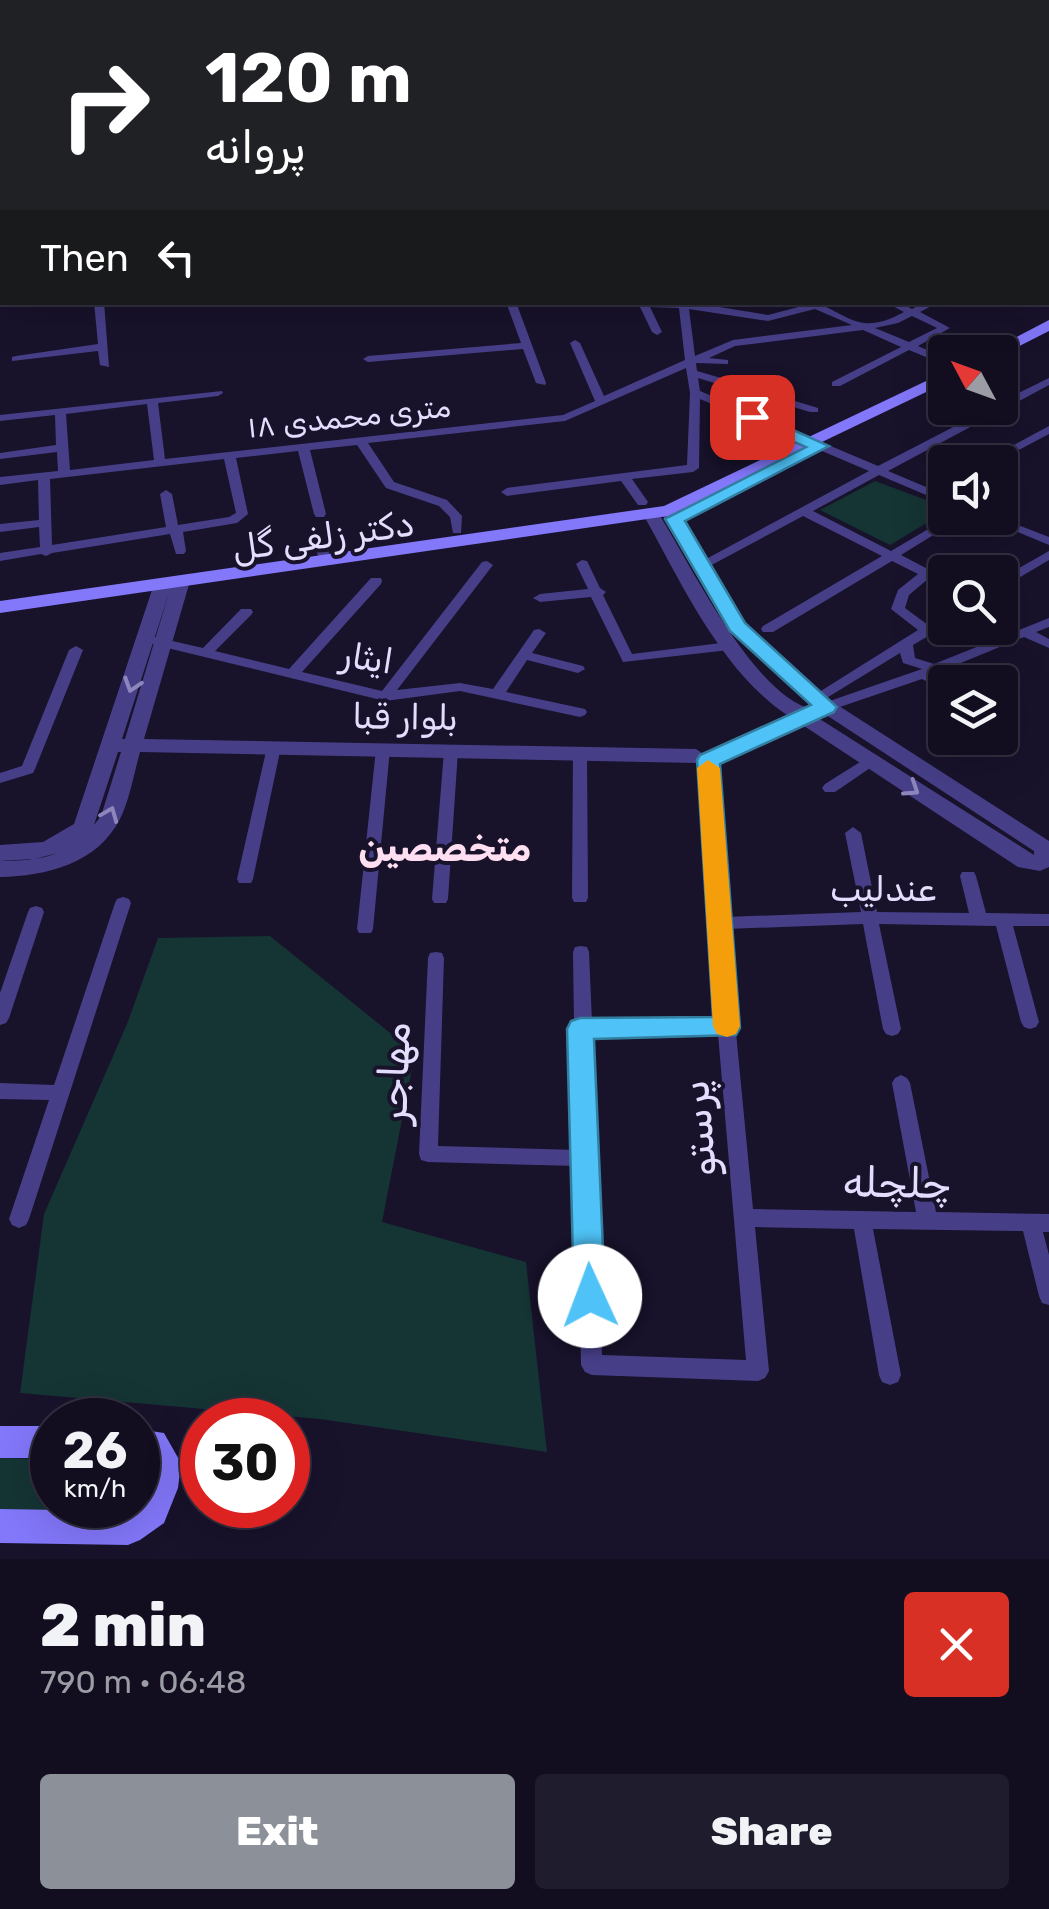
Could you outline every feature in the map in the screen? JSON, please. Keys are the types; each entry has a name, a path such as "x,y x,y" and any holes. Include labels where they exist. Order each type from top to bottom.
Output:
{"main road":[{"path":"1018,341 1049,325"},
{"path":"1018,350 1049,334"},
{"path":"815,444 928,386"},
{"path":"658,514 928,394"},
{"name":"دکتر زلفی گل","path":"0,607 170,592 326,561 658,514"},
{"name":"دکتر زلفی گل","path":"0,615 170,592 658,514"},
{"path":"0,1442 30,1442"},
{"path":"160,1457 164,1463 160,1491"},
{"path":"0,1526 30,1526"}],"street":[{"path":"99,305 104,365"},
{"path":"512,305 541,383"},
{"path":"644,305 657,332"},
{"path":"506,492 693,468 695,393 682,305"},
{"path":"688,305 768,318"},
{"path":"720,348 768,318 808,305"},
{"path":"813,305 928,355"},
{"path":"836,384 912,348 945,327 897,305"},
{"path":"720,348 741,341 865,327 929,305"},
{"path":"786,336 796,351"},
{"path":"575,344 602,402"},
{"path":"368,360 527,346"},
{"path":"16,359 102,347"},
{"name":"۱۸ متری محمدی","path":"0,480 565,418 693,366 720,348"},
{"path":"693,366 724,362"},
{"path":"693,366 738,386 814,410"},
{"path":"738,386 776,376"},
{"path":"1018,398 1047,384"},
{"path":"0,418 218,393"},
{"path":"695,393 928,492"},
{"path":"152,400 160,463"},
{"path":"60,411 64,474"},
{"path":"701,565 963,425"},
{"path":"1018,446 1049,429"},
{"path":"245,438 252,452"},
{"path":"360,440 390,485 444,503 456,516 456,530"},
{"path":"303,447 320,514"},
{"path":"0,456 62,448"},
{"path":"0,557 233,520 242,514 228,455"},
{"path":"44,476 46,552"},
{"path":"624,477 701,565 737,626 821,703 1047,851 1040,863 1025,862"},
{"path":"166,494 180,551"},
{"path":"802,510 926,574 903,593 898,609 928,632 821,703"},
{"path":"658,514 729,646 794,714 1025,862 1049,872"},
{"path":"0,528 45,523"},
{"path":"1034,535 1049,526"},
{"path":"1018,529 1049,541"},
{"path":"768,629 928,533"},
{"path":"316,534 326,561"},
{"path":"1018,574 1049,555"},
{"path":"582,564 599,592 628,659 729,646"},
{"path":"385,696 487,566"},
{"path":"292,674 376,581"},
{"path":"0,854 38,852 72,838 83,828 124,739 170,592"},
{"path":"540,598 599,592"},
{"path":"206,653 246,612"},
{"path":"944,665 1049,622"},
{"path":"1024,632 1049,644"},
{"path":"498,693 538,633"},
{"name":"ایثار","path":"155,641 385,696 460,687 580,712"},
{"path":"906,645 908,660 928,670"},
{"path":"0,778 28,769 76,650"},
{"path":"524,656 578,669"},
{"path":"821,703 928,672"},
{"name":"بلوار قبا","path":"124,739 274,747 706,753 821,703"},
{"path":"0,869 40,867 64,860 102,833 111,817 124,739"},
{"name":"بلوار قبا","path":"124,739 706,753"},
{"path":"245,879 274,747"},
{"path":"366,929 383,749"},
{"path":"440,899 451,750"},
{"path":"580,753 580,898"},
{"name":"پرستو","path":"585,1158 592,1365 758,1372 717,923 706,753"},
{"path":"830,788 868,762"},
{"path":"853,833 892,1029"},
{"path":"968,876 979,919"},
{"path":"19,1219 123,903"},
{"path":"0,1018 36,912"},
{"name":"عندلیب","path":"717,923 870,918 1049,920"},
{"path":"1003,920 1030,1022"},
{"path":"580,952 585,1158"},
{"name":"مهاجر","path":"436,958 428,1154 585,1158"},
{"path":"580,1029 727,1028"},
{"path":"901,1083 928,1221"},
{"path":"0,1091 60,1093"},
{"name":"چلچله","path":"744,1218 1040,1223"},
{"path":"862,1220 890,1376"},
{"path":"1040,1223 1049,1296"}],"green space":[{"path":"875,481 928,501 928,522 890,545 820,510"},
{"path":"270,936 415,1053 382,1222 526,1262 547,1452 310,1418 310,1398 180,1398 180,1407 160,1405 160,1398 20,1393 44,1214 127,1024 158,938"},
{"path":"0,1458 30,1459 30,1511 0,1510"}],"slow traffic":[{"path":"708,768 727,1026"}],"district":[{"name":"متخصصین","path":"445,848"}],"route":[{"path":"590,1296 580,1029 727,1028 708,760 826,707 737,626 674,519 820,446 752,417"}]}
